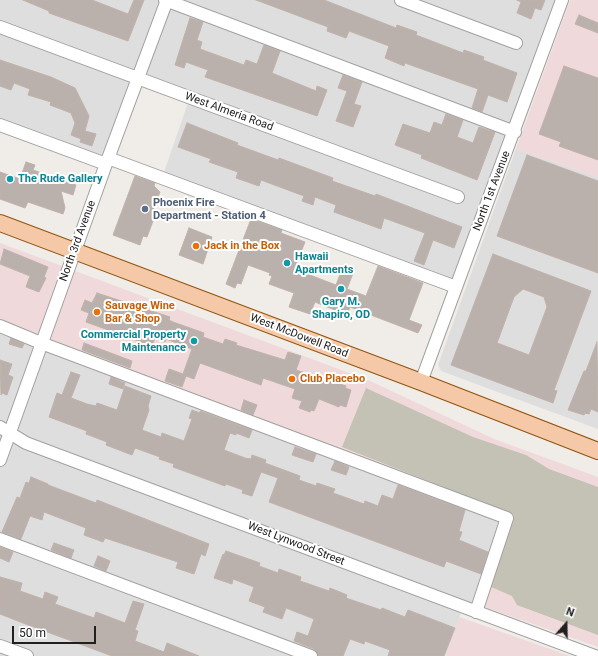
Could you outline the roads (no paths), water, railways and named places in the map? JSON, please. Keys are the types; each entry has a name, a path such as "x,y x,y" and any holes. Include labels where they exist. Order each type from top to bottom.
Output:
{"main road":[{"name":"West McDowell Road","path":"0,223 421,382 598,451"}],"street":[{"path":"166,0 515,132"},
{"name":"North 3rd Avenue","path":"0,460 5,430 41,343 166,0"},
{"path":"401,0 516,43"},
{"name":"North 1st Avenue","path":"421,382 515,132 562,0"},
{"name":"West Almeria Road","path":"0,28 458,197"},
{"path":"0,125 107,161 456,286"},
{"path":"0,326 41,343 507,518 476,612"},
{"name":"West Lynwood Street","path":"5,430 26,442 595,656"},
{"path":"0,539 311,656"},
{"path":"0,646 27,656"}],"place":[{"name":"The Rude Gallery","path":"10,179"},
{"name":"Phoenix Fire Department - Station 4","path":"145,209"},
{"name":"Jack in the Box","path":"196,246"},
{"name":"Hawaii Apartments","path":"287,263"},
{"name":"Gary M. Shapiro, OD","path":"341,289"},
{"name":"Sauvage Wine Bar & Shop","path":"97,312"},
{"name":"Commercial Property Maintenance","path":"194,341"},
{"name":"Club Placebo","path":"292,379"}]}
